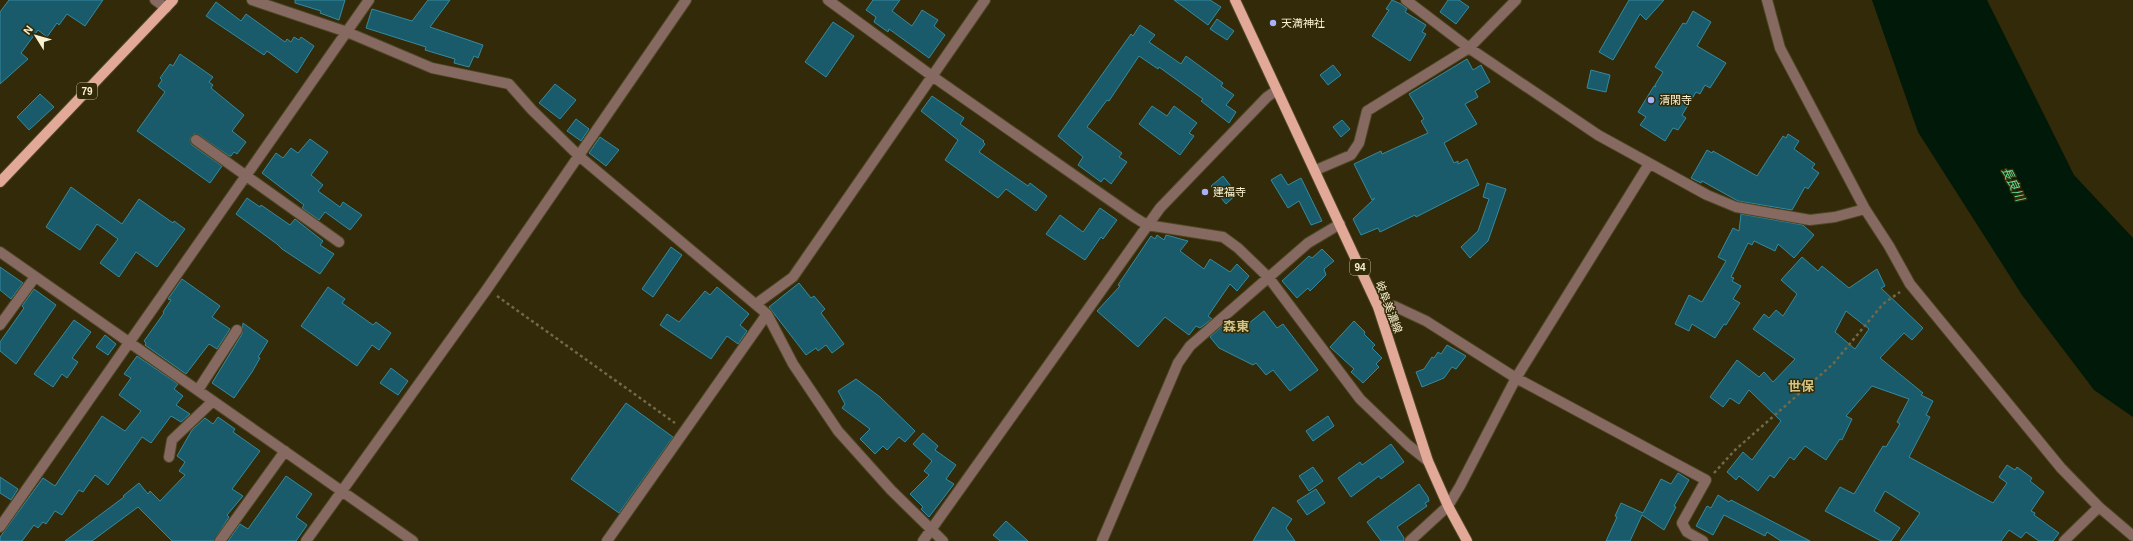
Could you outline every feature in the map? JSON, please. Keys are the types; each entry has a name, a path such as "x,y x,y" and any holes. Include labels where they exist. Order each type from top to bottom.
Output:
{"main road":[{"name":"岐阜美濃線","path":"1235,0 1316,170 1378,307 1428,461 1448,506 1467,541"},
{"name":"79","path":"0,182 170,4"}],"street":[{"path":"155,0 170,4"},
{"path":"252,0 278,4 432,68 509,84 532,110 579,156 767,314 793,364 838,431 891,490 943,541"},
{"path":"2,520 130,342 369,0"},
{"path":"306,541 487,289 686,0"},
{"path":"828,0 932,76 1147,225 1223,237 1238,248 1269,278 1360,398 1408,445 1428,461"},
{"path":"756,304 794,277 985,0"},
{"path":"1406,0 1470,48 1598,135 1707,195 1736,207 1810,220 1835,217 1865,209"},
{"path":"1316,170 1351,155 1359,143 1367,111 1470,48 1516,0"},
{"path":"1766,0 1780,48 1865,209 1889,246 1910,284 2061,468 2099,507 2133,536"},
{"path":"923,541 1160,208 1251,113 1267,97 1277,90"},
{"path":"196,140 339,242"},
{"path":"1410,541 1448,506 1460,486 1516,378 1649,164"},
{"path":"1102,541 1178,363 1190,346 1308,243 1340,224"},
{"path":"0,252 413,541"},
{"path":"0,325 35,277"},
{"path":"1378,307 1394,306 1426,321 1516,378 1706,480 1682,523 1687,532 1703,541"},
{"path":"607,541 767,314"},
{"path":"198,390 237,330"},
{"path":"169,457 172,440 213,401"},
{"path":"220,541 285,451"},
{"path":"2064,541 2099,507"}],"path":[{"path":"1706,480 1735,450 1833,364 1883,304 1910,284"},
{"path":"487,289 685,430"}],"water":[{"name":"長良川","path":"1872,0 1987,0 2074,175 2133,238 2133,417 2094,390 2022,295 1918,132"}],"building":[{"path":"9,0 103,0 85,26 67,14 59,25 57,23 47,37 38,30 21,53 28,59 0,84 0,12"},
{"path":"295,0 345,0 339,20 320,13 321,11 295,3"},
{"path":"428,0 450,0 430,27 483,45 478,58 474,56 469,67 454,63 455,59 425,50 426,47 366,28 372,9 412,21"},
{"path":"873,0 900,0 892,11 912,26 922,10 938,20 934,26 945,35 929,58 889,29 888,32 874,22 876,17 866,10"},
{"path":"1174,0 1210,0 1221,7 1208,25"},
{"path":"1392,0 1401,4 1407,9 1405,12 1426,25 1422,32 1426,34 1410,61 1372,36 1389,10 1386,9"},
{"path":"1448,0 1459,0 1469,7 1456,24 1440,12"},
{"path":"1629,0 1664,0 1646,20 1640,14 1613,60 1599,52"},
{"path":"216,2 241,21 246,14 285,42 287,39 291,42 294,37 299,40 301,37 314,46 297,73 267,51 264,55 206,16"},
{"path":"1693,11 1711,22 1697,46 1726,63 1710,88 1705,85 1700,94 1696,92 1682,115 1686,118 1678,130 1673,128 1665,141 1640,125 1646,117 1638,112 1654,86 1656,87 1655,85 1663,72 1655,67 1683,23 1686,24"},
{"path":"1217,19 1234,31 1227,40 1210,29"},
{"path":"833,22 854,36 826,77 805,62"},
{"path":"1140,25 1155,35 1149,42 1181,64 1186,56 1223,83 1221,86 1234,95 1226,105 1236,112 1229,123 1201,101 1203,99 1159,67 1158,69 1139,56 1109,101 1107,100 1087,127 1122,153 1119,157 1127,162 1111,184 1104,178 1101,182 1078,165 1083,157 1058,136 1131,34 1133,36"},
{"path":"180,54 213,77 209,82 213,85 211,88 244,115 232,131 246,142 237,154 234,152 231,156 229,156 199,135 194,134 191,137 190,140 192,145 222,166 210,183 137,131 165,92 158,86 162,80 160,78 170,64 173,66"},
{"path":"1467,59 1473,70 1481,65 1490,82 1475,91 1478,97 1465,104 1477,124 1444,143 1454,163 1458,161 1458,164 1467,159 1479,185 1416,217 1415,215 1380,232 1378,228 1361,235 1353,219 1375,198 1372,200 1354,164 1381,151 1382,154 1428,133 1421,121 1424,119 1409,94"},
{"path":"1333,65 1341,75 1328,85 1320,75"},
{"path":"1591,70 1610,75 1606,92 1587,88"},
{"path":"555,84 576,100 560,119 539,103"},
{"path":"40,94 54,107 29,130 17,117"},
{"path":"932,96 964,118 960,124 984,141 983,142 985,144 979,152 1028,186 1030,183 1047,196 1036,211 1006,189 998,198 945,160 958,140 921,111"},
{"path":"1152,106 1167,116 1174,106 1197,123 1189,133 1194,136 1180,155 1139,124"},
{"path":"576,119 589,129 581,141 567,131"},
{"path":"1342,120 1350,129 1341,137 1333,127"},
{"path":"1788,134 1799,141 1794,149 1815,164 1812,168 1819,173 1808,189 1805,187 1792,210 1738,201 1702,181 1701,183 1691,178 1707,150 1712,153 1713,151 1757,176 1783,136 1786,138"},
{"path":"600,137 619,150 606,166 589,153"},
{"path":"310,139 328,152 311,175 323,185 318,191 340,207 343,202 362,215 350,230 325,212 319,220 302,208 304,205 262,173 276,153 283,158 291,148 298,153"},
{"path":"1281,174 1288,185 1301,178 1322,221 1311,225 1299,201 1288,208 1271,180"},
{"path":"1223,176 1237,194 1226,204 1211,186"},
{"path":"1487,183 1506,189 1488,241 1470,258 1461,247 1478,231 1489,199 1483,197"},
{"path":"71,187 122,224 139,199 173,223 174,221 185,229 157,267 136,252 119,277 100,263 118,239 97,224 80,250 46,227"},
{"path":"247,198 260,207 261,205 290,225 295,219 323,241 320,245 334,254 320,274 282,249 236,214"},
{"path":"1100,208 1117,220 1103,239 1101,237 1085,260 1046,234 1060,215 1083,232"},
{"path":"1741,214 1803,225 1814,235 1794,258 1778,244 1775,251 1754,241 1752,245 1748,243 1731,277 1734,278 1732,281 1741,286 1733,299 1740,303 1726,325 1724,324 1715,338 1692,324 1689,331 1675,324 1689,295 1702,302 1726,261 1718,257 1733,228 1739,231"},
{"path":"1157,235 1164,240 1166,235 1188,241 1180,251 1204,269 1210,259 1230,272 1237,264 1249,276 1237,291 1230,284 1208,316 1212,319 1200,328 1196,326 1189,335 1165,317 1138,347 1097,311 1120,286 1118,285 1151,236 1155,239"},
{"path":"671,247 682,255 653,297 642,289"},
{"path":"1322,249 1334,261 1324,269 1326,275 1310,291 1308,288 1297,298 1282,281 1309,256 1312,258"},
{"path":"1802,257 1818,271 1822,266 1849,288 1877,269 1885,286 1881,288 1923,328 1912,340 1904,333 1880,358 1923,393 1921,395 1933,401 1926,415 1930,417 1909,457 1993,503 2007,483 1999,477 2007,465 2015,470 2017,467 2032,478 2030,481 2044,492 2031,511 2035,513 2034,515 2059,533 2053,541 2039,541 2026,532 2021,538 2009,530 2001,541 1900,541 1920,513 1885,491 1874,511 1900,528 1891,541 1881,541 1825,511 1840,487 1854,494 1883,446 1886,447 1900,424 1897,422 1909,399 1872,386 1846,416 1852,419 1842,440 1840,439 1826,460 1805,446 1794,460 1790,457 1774,478 1770,475 1758,491 1739,476 1736,480 1727,472 1743,452 1752,460 1781,421 1749,390 1739,404 1730,398 1723,407 1710,397 1737,360 1759,377 1764,372 1773,382 1795,359 1753,329 1764,314 1769,318 1776,310 1783,316 1797,294 1781,280","holes":["1846,311 1869,329 1855,349 1835,332"]},
{"path":"0,267 23,283 11,299 0,290"},
{"path":"182,279 220,306 212,317 230,329 217,349 209,344 186,374 145,345 146,343 144,341 164,313 163,312 171,300 168,299"},
{"path":"799,283 811,298 814,296 825,309 821,313 844,344 832,353 826,345 818,351 816,348 806,355 769,307"},
{"path":"328,287 345,299 342,303 373,325 376,322 391,333 379,350 372,345 357,366 301,326"},
{"path":"717,287 749,314 740,325 747,331 738,344 727,336 711,359 660,325 667,314 679,322 705,291 710,295"},
{"path":"34,289 56,305 16,364 0,351 0,342 24,308 22,306"},
{"path":"1264,311 1277,328 1283,324 1318,370 1290,391 1273,370 1266,375 1256,363 1253,365 1219,348 1210,337 1222,326 1227,330 1232,325 1238,332"},
{"path":"74,320 91,332 72,358 78,362 67,378 62,374 53,387 34,374"},
{"path":"1354,321 1375,345 1372,348 1382,358 1376,364 1379,367 1363,383 1351,372 1354,369 1330,347"},
{"path":"243,323 268,341 258,357 260,358 252,372 234,398 212,383 242,334"},
{"path":"105,335 116,344 108,355 96,347"},
{"path":"1447,345 1466,356 1456,369 1452,367 1444,378 1422,387 1416,372 1424,369 1432,357 1434,358 1438,352 1441,354"},
{"path":"137,356 178,384 174,389 183,396 176,405 190,414 181,422 171,416 151,443 142,437 108,485 95,475 83,492 79,490 62,515 55,511 46,524 43,522 38,528 34,525 22,541 0,541 0,537 43,478 55,486 102,416 125,431 141,411 119,395 131,378 124,374"},
{"path":"391,368 408,381 398,395 380,383"},
{"path":"856,379 880,397 915,431 905,442 899,437 887,450 883,446 875,454 860,439 870,429 842,408 845,404 838,391"},
{"path":"626,403 673,437 619,513 571,479"},
{"path":"1328,416 1334,426 1313,441 1306,431"},
{"path":"218,417 235,429 233,432 260,451 232,489 243,496 227,515 229,517 214,541 172,541 138,507 92,541 65,541 124,497 123,496 139,483 148,494 150,491 160,501 185,475 179,471 185,462 177,456 192,430 205,418 213,424"},
{"path":"923,433 938,446 935,450 956,465 946,479 954,484 929,517 921,509 923,507 910,494 929,475 924,471 932,461 913,444"},
{"path":"1391,444 1404,462 1381,479 1379,476 1351,497 1338,478 1360,462 1362,465"},
{"path":"1313,467 1323,481 1309,491 1299,476"},
{"path":"1678,473 1689,480 1674,506 1676,507 1664,530 1642,515 1630,541 1606,541 1617,517 1615,516 1621,503 1643,513 1661,479 1671,484"},
{"path":"286,476 312,494 296,517 307,525 296,541 228,541 240,524 248,529"},
{"path":"0,477 18,489 11,500 0,493"},
{"path":"1419,484 1429,501 1425,503 1427,506 1397,527 1404,538 1404,541 1381,541 1367,522"},
{"path":"1316,489 1325,503 1307,515 1297,501"},
{"path":"1718,495 1729,502 1731,500 1810,541 1781,541 1767,532 1765,536 1724,515 1713,535 1696,526 1707,506 1711,508"},
{"path":"1273,507 1292,519 1286,528 1295,541 1253,541"},
{"path":"1006,521 1028,541 1000,541 993,535"}],"place":[{"name":"天満神社","path":"1273,23"},
{"name":"清閑寺","path":"1651,100"},
{"name":"建福寺","path":"1205,192"}],"district":[{"name":"森東","path":"1236,326"},
{"name":"世保","path":"1801,386"}]}
